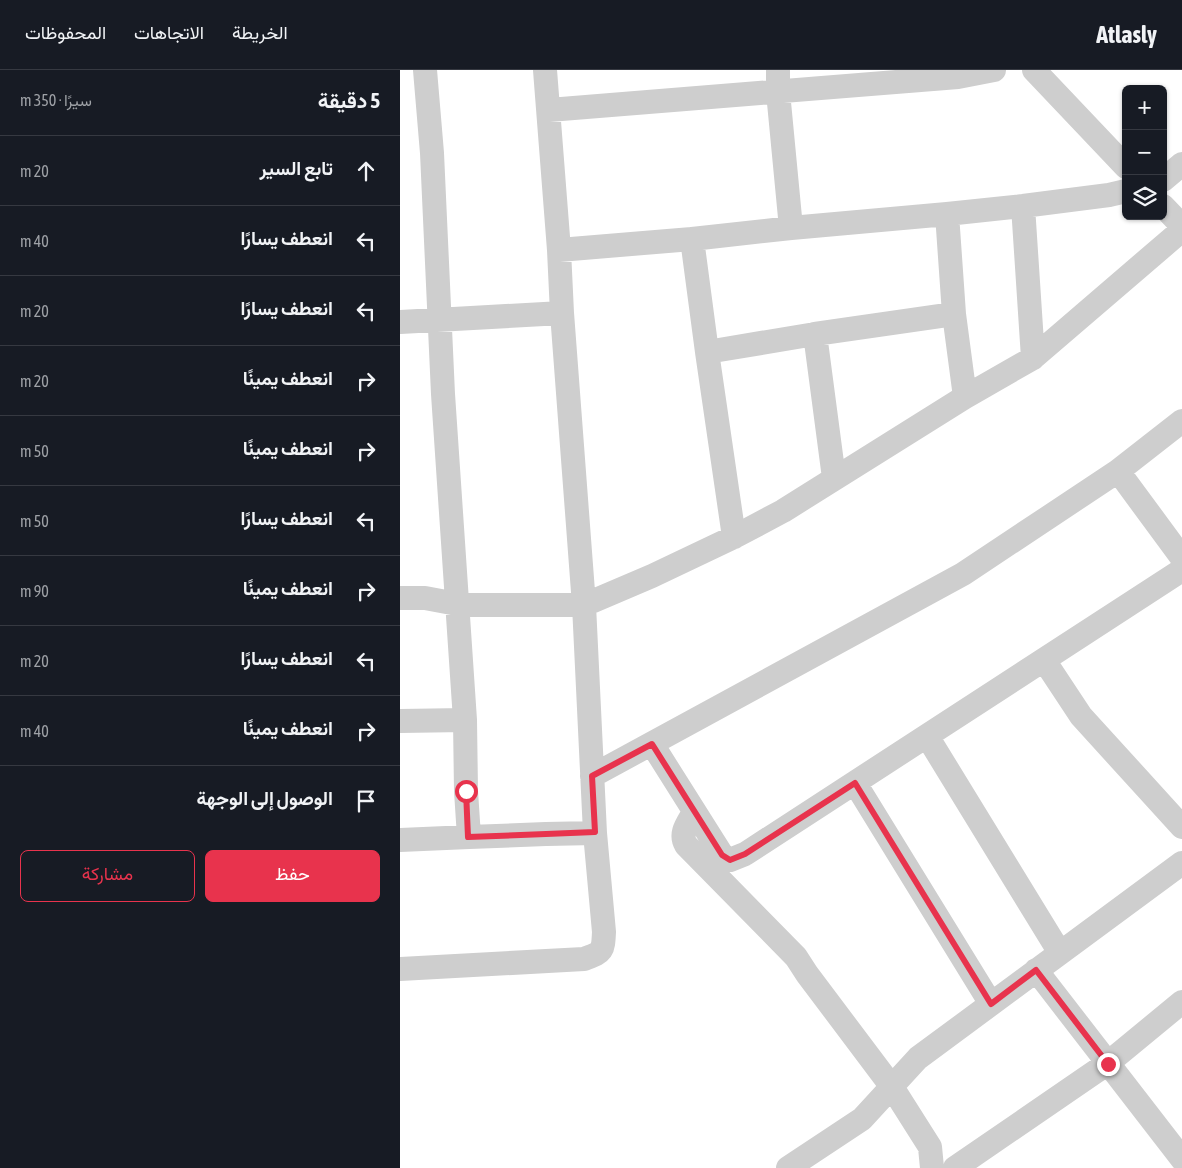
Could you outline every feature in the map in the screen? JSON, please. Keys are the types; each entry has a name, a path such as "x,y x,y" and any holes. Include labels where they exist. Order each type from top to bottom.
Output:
{"street":[{"path":"425,70 432,153 439,320 465,720 468,837"},
{"path":"400,969 584,960 599,953 604,947 595,832 584,605 545,70"},
{"path":"549,110 778,81 958,77 994,70"},
{"path":"1034,70 1122,162"},
{"path":"778,81 791,228"},
{"path":"1167,177 1182,164"},
{"path":"559,250 947,214 1023,206 1122,192"},
{"path":"1023,206 1033,358"},
{"path":"1167,210 1182,226"},
{"path":"947,214 954,314 965,397"},
{"path":"400,598 425,598 457,604 584,605 652,576 734,537 783,511 965,397 1033,358 1182,230"},
{"path":"692,239 706,352 734,537"},
{"path":"400,322 562,313"},
{"path":"706,352 954,314"},
{"path":"815,334 834,478"},
{"path":"592,776 964,574 1118,471 1182,421"},
{"path":"1118,471 1182,558"},
{"path":"652,744 722,855 730,860 745,854 1182,570"},
{"path":"1044,660 1081,716 1182,827"},
{"path":"400,721 465,720"},
{"path":"927,736 1060,953"},
{"path":"855,783 991,1004"},
{"path":"694,812 684,832 683,839 686,845 796,957 892,1087 930,1147 932,1168"},
{"path":"400,840 595,832"},
{"path":"788,1168 862,1119 918,1058 1182,863"},
{"path":"1036,970 1182,1159"},
{"path":"955,1168 1108,1064 1182,1002"}],"route":[{"path":"466,791 468,837 583,834 595,832 592,776 652,744 722,855 730,860 745,854 855,783 991,1004 1036,970 1108,1064"}]}
